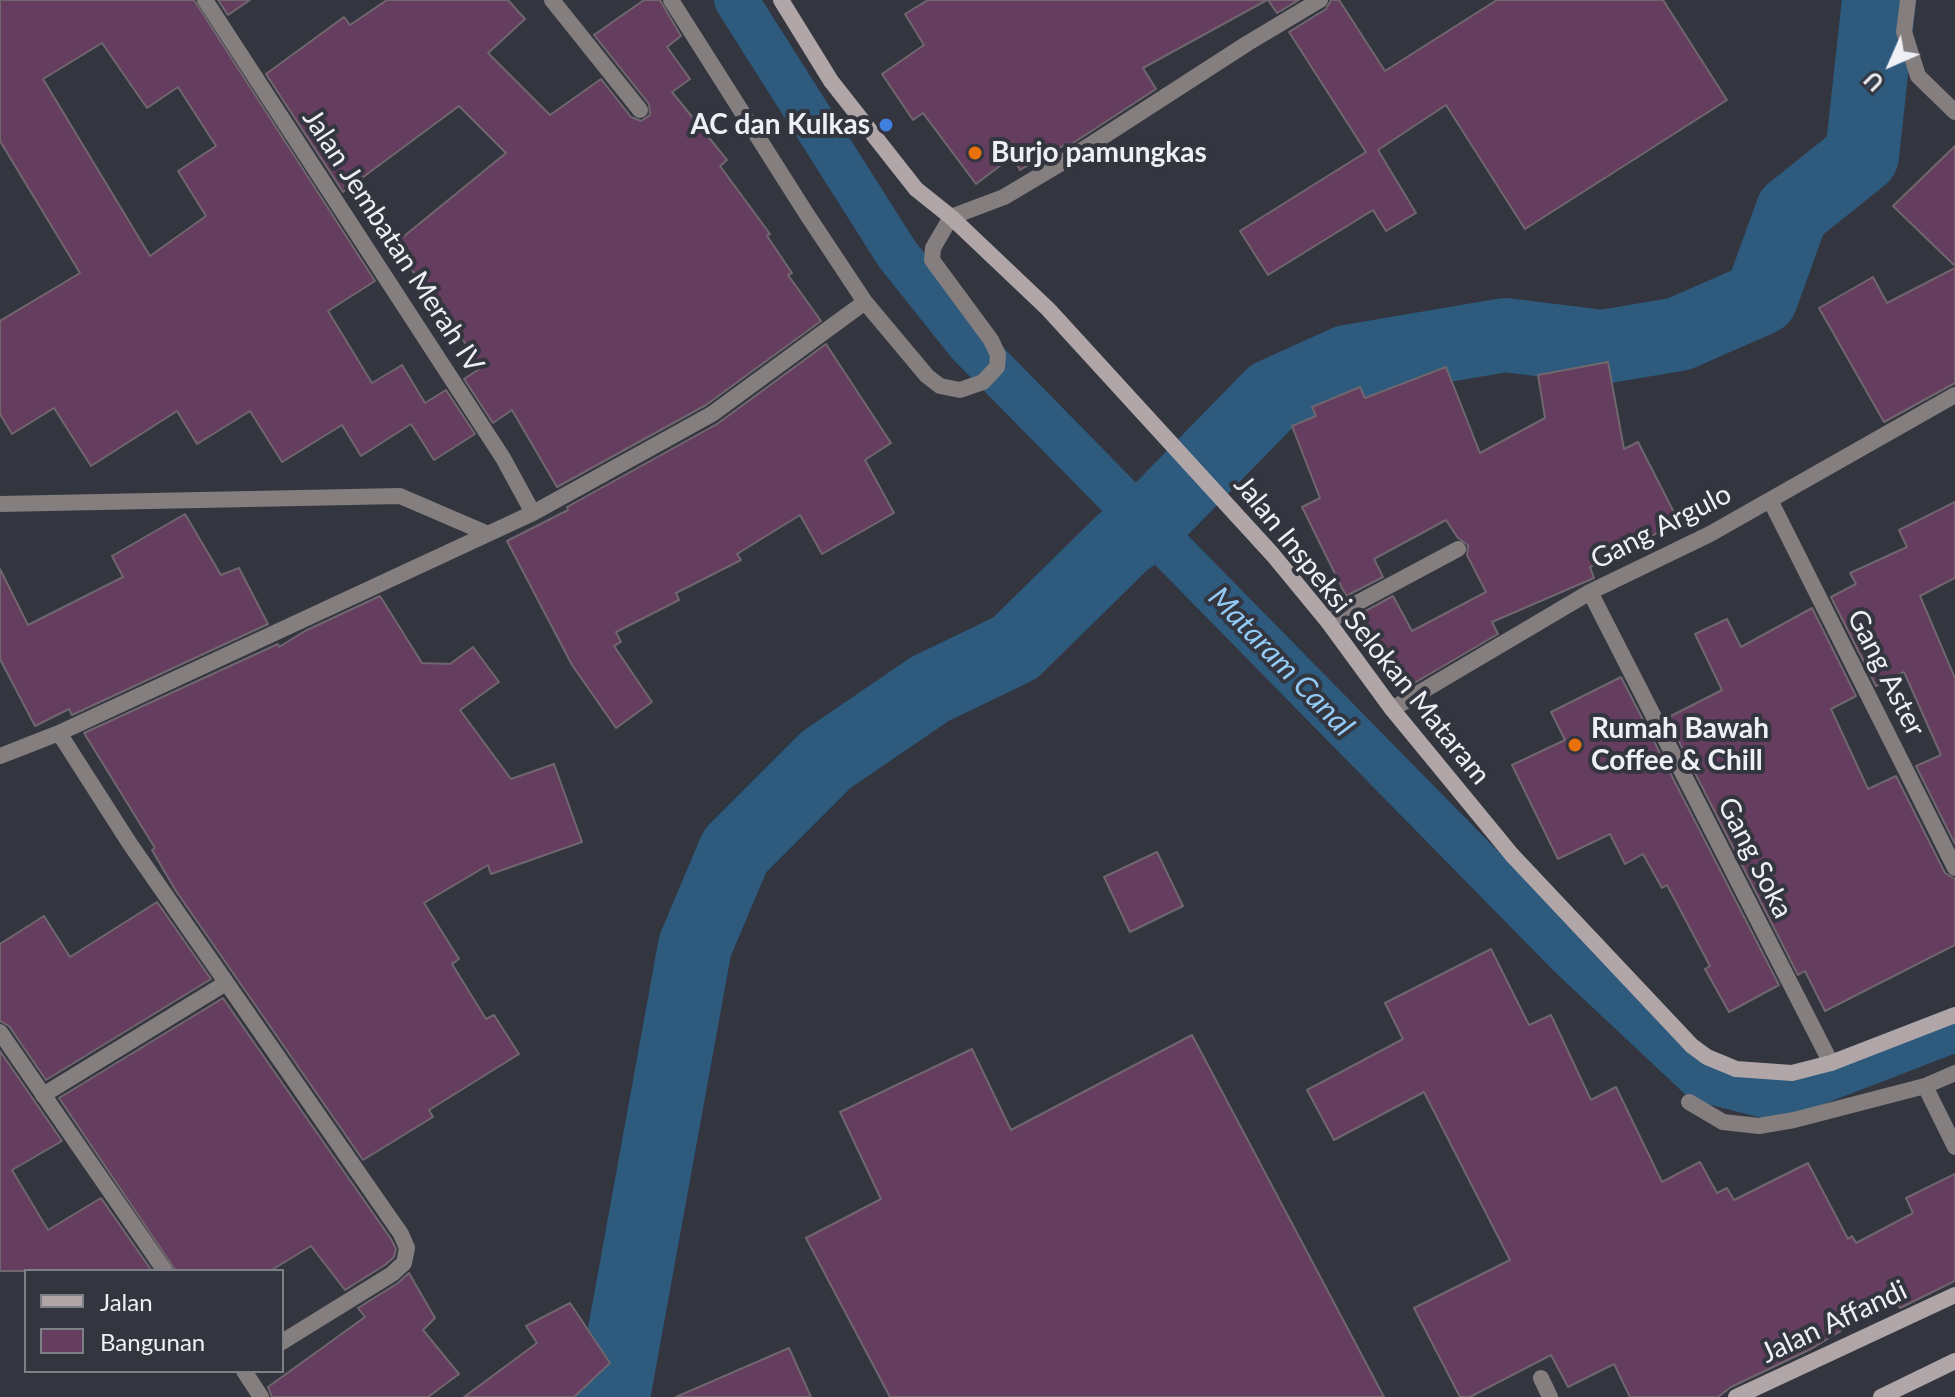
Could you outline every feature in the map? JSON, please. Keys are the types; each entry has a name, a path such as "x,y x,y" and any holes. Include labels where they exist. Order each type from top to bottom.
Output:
{"main road":[{"name":"Jalan Inspeksi Selokan Mataram","path":"781,0 831,81 916,189 951,217 1048,309 1273,555 1329,623 1392,709 1512,855 1692,1046 1707,1057 1736,1069 1792,1073 1831,1063 1955,1015"},
{"name":"Jalan Affandi","path":"1736,1397 1955,1295"},
{"path":"1881,1397 1955,1361"}],"street":[{"name":"Jalan Jembatan Merah IV","path":"205,0 503,458 533,513"},
{"path":"552,0 640,110"},
{"path":"671,0 865,302 927,376 940,386 960,390 983,382 997,367 998,355 991,340 932,260 933,248 951,217 1004,197 1320,0"},
{"path":"1908,0 1904,32 1918,76 1955,112"},
{"path":"0,756 59,733 533,513 712,414 865,302"},
{"name":"Gang Argulo","path":"1392,709 1590,592 1710,534 1955,395"},
{"path":"0,504 400,496 486,533"},
{"name":"Gang Aster","path":"1770,500 1955,868"},
{"path":"1329,623 1344,610 1458,549"},
{"name":"Gang Soka","path":"1590,592 1831,1063"},
{"path":"59,733 130,844 401,1234 407,1248 404,1263 392,1274 284,1341"},
{"path":"43,1095 226,983"},
{"path":"0,1032 164,1269"},
{"path":"1689,1102 1723,1122 1759,1126 1925,1086 1955,1073"},
{"path":"1925,1086 1955,1147"},
{"path":"245,1373 261,1397"},
{"path":"1541,1378 1550,1397"}],"building":[{"path":"0,0 194,0 375,281 328,311 372,383 402,365 425,403 446,390 475,434 434,460 411,424 361,456 342,425 282,462 250,411 197,444 177,411 91,466 54,408 12,434 0,414 0,321 80,273 0,141","holes":["102,43 147,108 178,87 216,146 178,171 206,216 150,256 43,79"]},
{"path":"218,0 250,0 228,15"},
{"path":"387,0 508,0 525,19 488,53 550,115 601,79 631,117 641,121 650,115 649,104 594,35 644,0 660,0 681,36 667,47 690,79 672,92 727,160 720,166 770,234 767,236 792,273 788,275 821,321 706,405 557,487 512,410 493,423 464,379 481,368 442,307 392,246 506,153 459,106 343,192 266,74 344,17 350,25"},
{"path":"928,0 1267,0 1143,68 1156,89 1070,145 1068,143 1020,170 1013,156 976,184 923,113 913,120 882,74 924,45 905,14"},
{"path":"1268,0 1299,0 1277,13"},
{"path":"1331,0 1339,0 1385,71 1497,0 1663,0 1727,100 1525,229 1446,105 1378,150 1416,213 1386,231 1373,210 1268,275 1240,231 1366,152 1289,32 1326,9"},
{"path":"1955,146 1955,266 1893,206"},
{"path":"1955,268 1955,383 1884,422 1819,308 1873,277 1887,303"},
{"path":"826,344 891,443 865,460 894,513 822,554 800,515 737,554 741,560 676,593 679,600 616,632 621,642 614,646 652,702 616,728 572,665 507,541 568,510 567,507 717,424"},
{"path":"1608,362 1624,449 1638,442 1679,522 1590,567 1594,578 1492,622 1498,634 1404,689 1360,614 1393,596 1412,631 1486,592 1467,555 1468,545 1458,538 1446,520 1374,559 1383,577 1346,596 1302,507 1320,498 1292,426 1316,416 1312,407 1360,387 1365,398 1446,367 1480,453 1545,418 1538,375"},
{"path":"1955,502 1955,578 1920,596 1955,678 1955,844 1916,766 1941,755 1904,672 1876,686 1831,597 1856,584 1850,573 1907,547 1899,530"},
{"path":"185,514 221,575 239,568 268,624 72,715 69,709 35,726 0,659 0,569 28,625 123,577 112,556"},
{"path":"380,596 422,663 450,664 473,647 499,682 460,710 511,779 554,764 582,842 491,874 488,865 424,903 459,959 452,964 486,1019 494,1015 519,1054 429,1110 433,1117 363,1160 176,891 152,850 155,848 84,733 278,644 279,647 305,631"},
{"path":"1812,608 1856,696 1831,709 1868,789 1896,776 1945,873 1955,879 1955,945 1825,1011 1805,971 1798,975 1667,718 1722,690 1695,634 1727,619 1741,647"},
{"path":"1621,677 1779,985 1729,1012 1705,969 1710,966 1667,885 1662,888 1643,854 1625,864 1610,834 1558,859 1512,765 1565,740 1551,712"},
{"path":"1157,852 1183,906 1130,932 1104,877"},
{"path":"157,902 211,979 46,1080 9,1026 0,1021 0,944 44,916 70,957"},
{"path":"1491,949 1529,1025 1551,1015 1591,1100 1616,1087 1662,1182 1700,1162 1717,1193 1727,1188 1734,1200 1808,1163 1848,1239 1852,1236 1856,1243 1913,1213 1906,1198 1955,1174 1955,1281 1900,1308 1895,1298 1811,1349 1731,1387 1718,1397 1630,1397 1614,1364 1568,1387 1551,1355 1470,1397 1460,1397 1414,1308 1510,1260 1424,1092 1334,1140 1307,1090 1403,1039 1385,1003"},
{"path":"223,998 391,1239 396,1249 394,1257 345,1290 311,1246 273,1269 175,1269 59,1098"},
{"path":"1192,1035 1384,1397 890,1397 806,1238 881,1199 840,1112 972,1049 1011,1130"},
{"path":"0,1051 62,1141 12,1170 48,1230 101,1198 151,1269 0,1271"},
{"path":"409,1273 435,1318 423,1330 459,1374 428,1397 272,1397 268,1387 365,1317 358,1308"},
{"path":"570,1303 610,1363 574,1397 464,1397 537,1343 526,1326"},
{"path":"789,1348 811,1397 676,1397"}],"waterway":[{"name":"Mataram Canal","path":"736,0 897,254 968,343 1571,957 1702,1080 1776,1099 1955,1030"},
{"path":"613,1397 695,946 735,851 826,760 930,689 1015,648 1124,541 1142,529 1272,396 1347,362 1505,335 1602,347 1679,334 1761,298 1792,212 1862,156 1879,0"}],"place":[{"name":"AC dan Kulkas","path":"886,125"},
{"name":"Burjo pamungkas","path":"975,153"},
{"name":"Rumah Bawah Coffee & Chill","path":"1575,745"}]}
